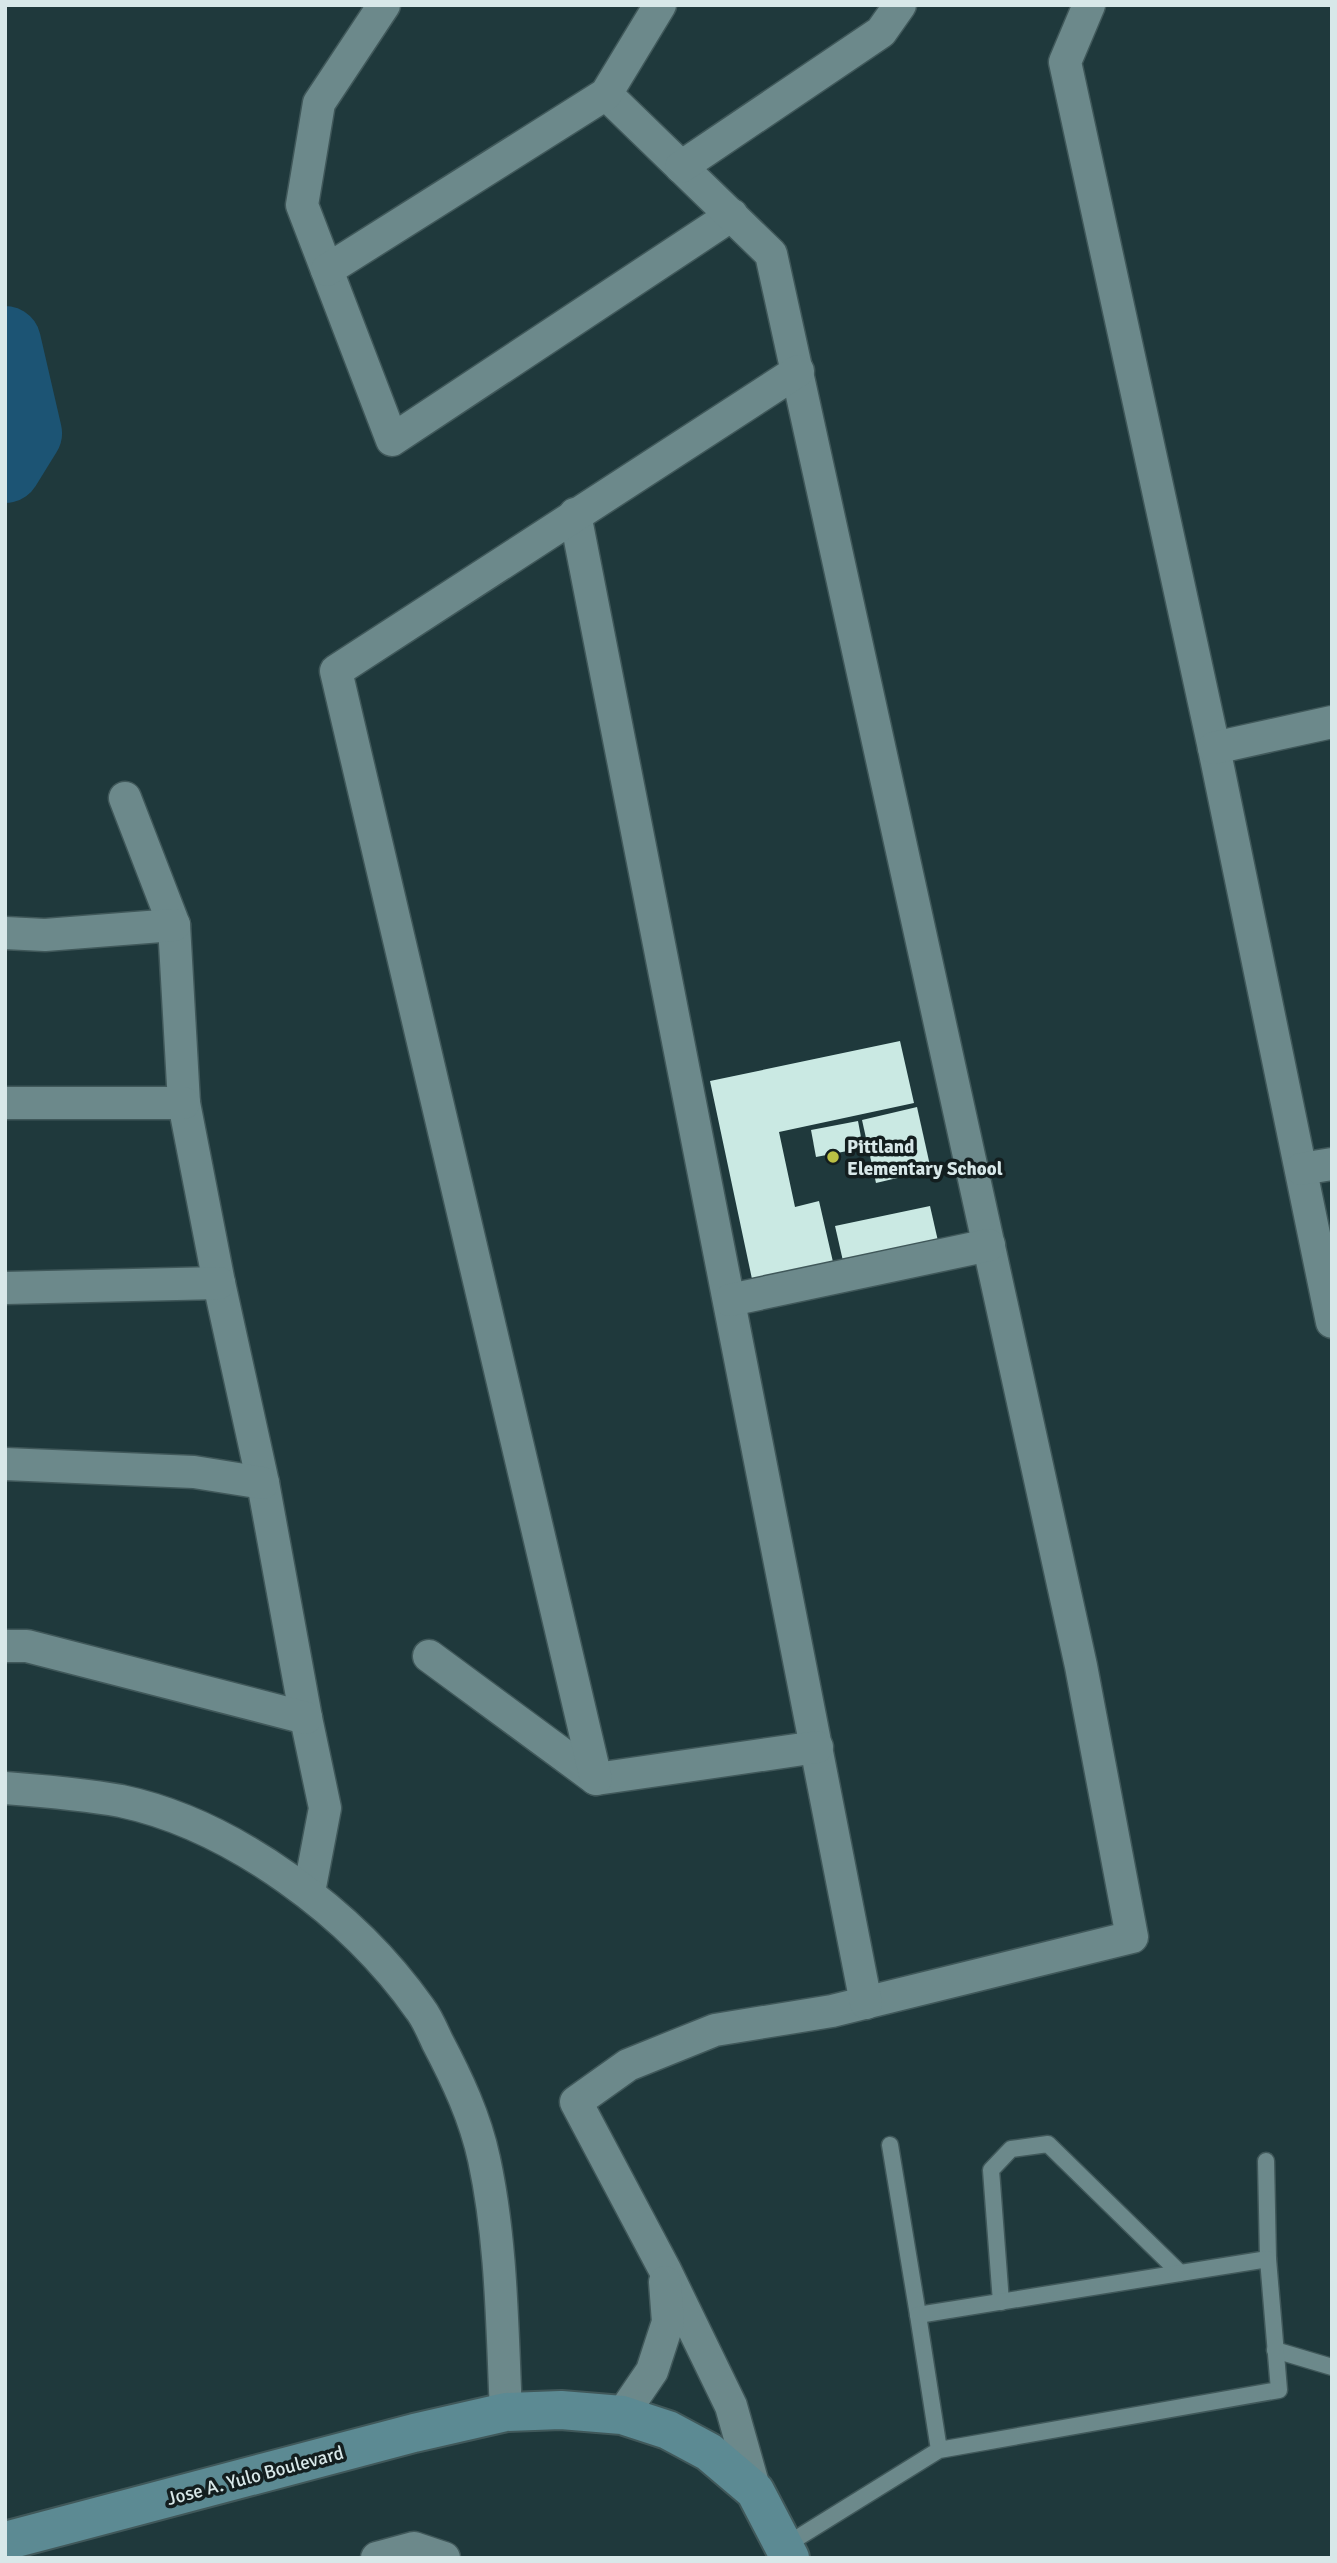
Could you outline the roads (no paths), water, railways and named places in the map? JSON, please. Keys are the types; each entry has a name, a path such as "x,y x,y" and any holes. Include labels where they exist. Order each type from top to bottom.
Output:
{"main road":[{"name":"Jose A. Yulo Boulevard","path":"5,2541 414,2433 506,2412 561,2410 622,2415 668,2430 709,2452 755,2491 788,2552"}],"street":[{"path":"384,5 319,103 302,205 392,440 732,215"},
{"path":"327,270 606,94 660,5"},
{"path":"681,167 881,32 900,5"},
{"path":"1089,5 1065,62 1214,748 1332,1322"},
{"path":"606,94 771,254 1082,1666 1132,1937 866,2003 715,2030 628,2065 576,2102 732,2406 755,2491"},
{"path":"596,1779 336,671 798,371"},
{"path":"575,514 866,2003"},
{"path":"1214,748 1332,722"},
{"path":"125,798 174,925 184,1103 219,1283 263,1483 325,1808 309,1892"},
{"path":"5,933 45,935 174,925"},
{"path":"5,1103 184,1103"},
{"path":"1301,1170 1332,1164"},
{"path":"730,1300 989,1245"},
{"path":"5,1288 219,1283"},
{"path":"5,1464 194,1472 263,1483"},
{"path":"5,1646 27,1646 306,1718"},
{"path":"429,1656 596,1779 817,1747"},
{"path":"5,1788 122,1801 193,1824 249,1854 309,1892 367,1944 420,2009 461,2086 483,2157 495,2224 506,2412"},
{"path":"622,2415 652,2371 668,2322 664,2270"},
{"path":"376,2558 414,2548 444,2558"}],"lane":[{"path":"1001,2302 991,2169 1011,2149 1048,2144 1180,2273"},
{"path":"890,2145 939,2450"},
{"path":"788,2552 939,2450 1279,2390 1268,2259 1266,2161"},
{"path":"918,2315 1268,2259"},
{"path":"1275,2350 1332,2367"}],"waterway":[{"path":"5,342 26,433 5,467"}],"place":[{"name":"Pittland Elementary School","path":"833,1157"}]}
